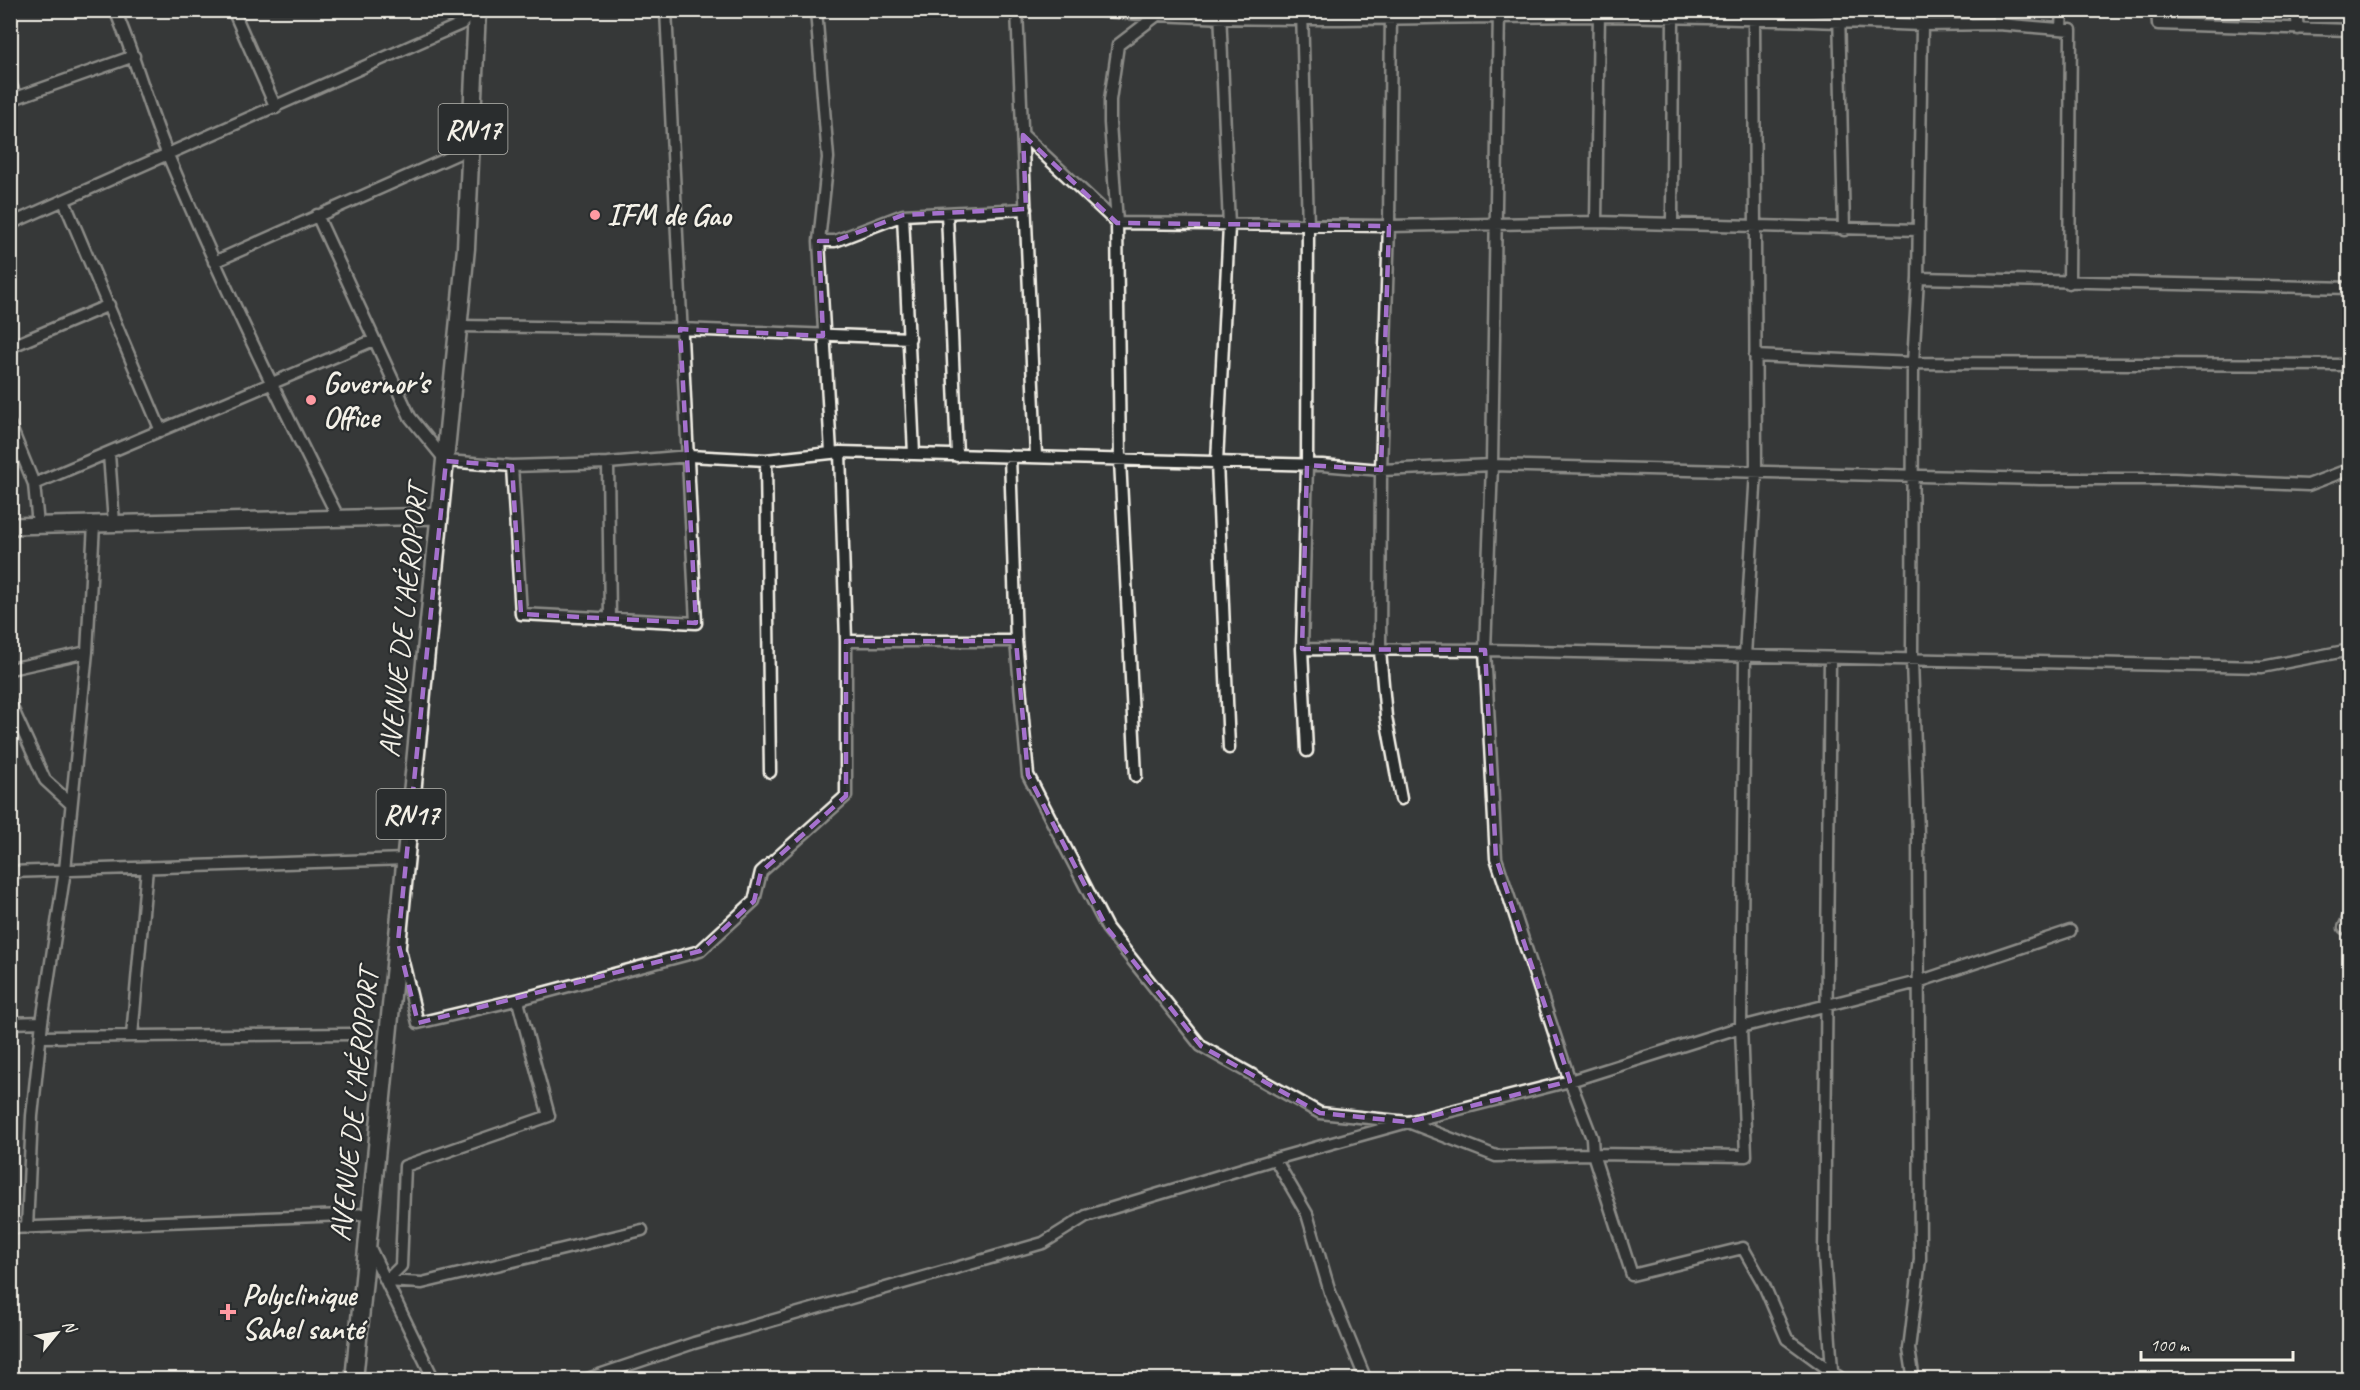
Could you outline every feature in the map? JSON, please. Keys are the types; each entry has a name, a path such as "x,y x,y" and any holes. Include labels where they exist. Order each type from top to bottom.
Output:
{"main road":[{"name":"AVENUE DE L'AÉROPORT","path":"354,1380 446,461 456,326 466,248 472,147 475,10"}],"street":[{"path":"115,10 134,56 168,156 214,262 271,386 338,517"},
{"path":"233,10 276,108"},
{"path":"10,224 168,156 461,24 475,10"},
{"path":"512,466 521,614 696,623 666,10"},
{"path":"398,942 418,1023 520,999 700,951 754,901 761,872 846,796 846,641 835,453 823,336 819,241 828,158 816,10"},
{"path":"1017,10 1036,456"},
{"path":"1093,10 1156,16 1599,13 1839,16 1922,25 1998,24 2071,30 2069,283"},
{"path":"1914,1380 1909,1349 1920,1260 1918,834 1912,660 1914,363 1918,278 1923,10"},
{"path":"1998,10 1998,24"},
{"path":"2061,28 2062,10"},
{"path":"2157,10 2158,24 2349,30"},
{"path":"2296,10 2298,29"},
{"path":"1596,222 1599,13"},
{"path":"1220,14 1229,226 1217,462 1229,748"},
{"path":"1672,223 1673,14"},
{"path":"1302,15 1308,226 1307,465 1302,649 1307,751"},
{"path":"1391,15 1389,226 1381,470 1380,651 1386,717 1401,799"},
{"path":"1498,15 1492,465 1485,650 1496,858 1570,1081 1592,1138 1593,1154 1632,1275 1743,1248 1763,1282 1786,1339 1843,1380"},
{"path":"1010,456 1016,641 1028,776 1107,928 1201,1046 1320,1113 1408,1122 1496,1156 1563,1157 1593,1154 1746,1156 1741,1027 1745,656 1756,471 1754,15"},
{"path":"1136,776 1120,460 1117,223 1110,100 1118,45 1156,16"},
{"path":"1839,16 1844,230"},
{"path":"10,82 13,99 134,56"},
{"path":"1023,135 1117,223 1389,226 1596,222 1755,225 1844,230 1919,230"},
{"path":"214,262 472,147"},
{"path":"64,201 161,431"},
{"path":"819,241 835,241 903,215 1026,209"},
{"path":"947,213 957,456"},
{"path":"316,215 410,417 446,461 512,466 608,463 689,456 766,460 835,453 914,454 1307,465 1381,470 1492,465 1914,476 2174,478 2308,485 2349,469"},
{"path":"903,215 914,454"},
{"path":"1918,278 2349,288"},
{"path":"10,347 109,305"},
{"path":"456,326 680,329 910,338"},
{"path":"34,484 271,386 374,340"},
{"path":"1755,356 1914,363 2349,365"},
{"path":"10,425 34,484 38,525"},
{"path":"109,454 114,523"},
{"path":"766,460 770,772"},
{"path":"608,463 610,618"},
{"path":"10,526 440,516"},
{"path":"27,1228 32,1116 42,1022 65,870 87,652 94,524"},
{"path":"846,641 1016,641"},
{"path":"1302,649 1485,650 2262,667 2349,650"},
{"path":"10,669 87,652"},
{"path":"1830,658 1824,1257 1832,1370"},
{"path":"10,703 45,780 70,803"},
{"path":"10,872 406,859"},
{"path":"132,1036 147,868"},
{"path":"2344,928 2349,914"},
{"path":"584,1380 694,1343 1043,1244 1086,1216 1275,1159 1570,1081 1741,1027 1918,982 2070,931"},
{"path":"386,1281 400,1266 405,1166 549,1116 519,1005 520,999"},
{"path":"10,1023 42,1022"},
{"path":"41,1037 354,1034"},
{"path":"1275,1159 1307,1214 1330,1292 1366,1380"},
{"path":"10,1228 370,1214"},
{"path":"386,1281 422,1283 642,1230"},
{"path":"368,1243 434,1380"}],"highlighted area":[{"path":"1023,135 1117,223 1389,226 1381,470 1307,465 1302,649 1485,650 1496,858 1570,1081 1408,1122 1320,1113 1201,1046 1107,928 1028,775 1016,641 846,641 846,796 761,872 754,901 700,951 418,1023 398,942 446,461 512,466 521,614 696,623 680,329 823,336 819,241 835,241 903,215 1026,209"}],"place":[{"name":"IFM de Gao","path":"595,215"},
{"name":"Governor's Office","path":"311,400"},
{"name":"Polyclinique Sahel santé","path":"228,1312"}]}
